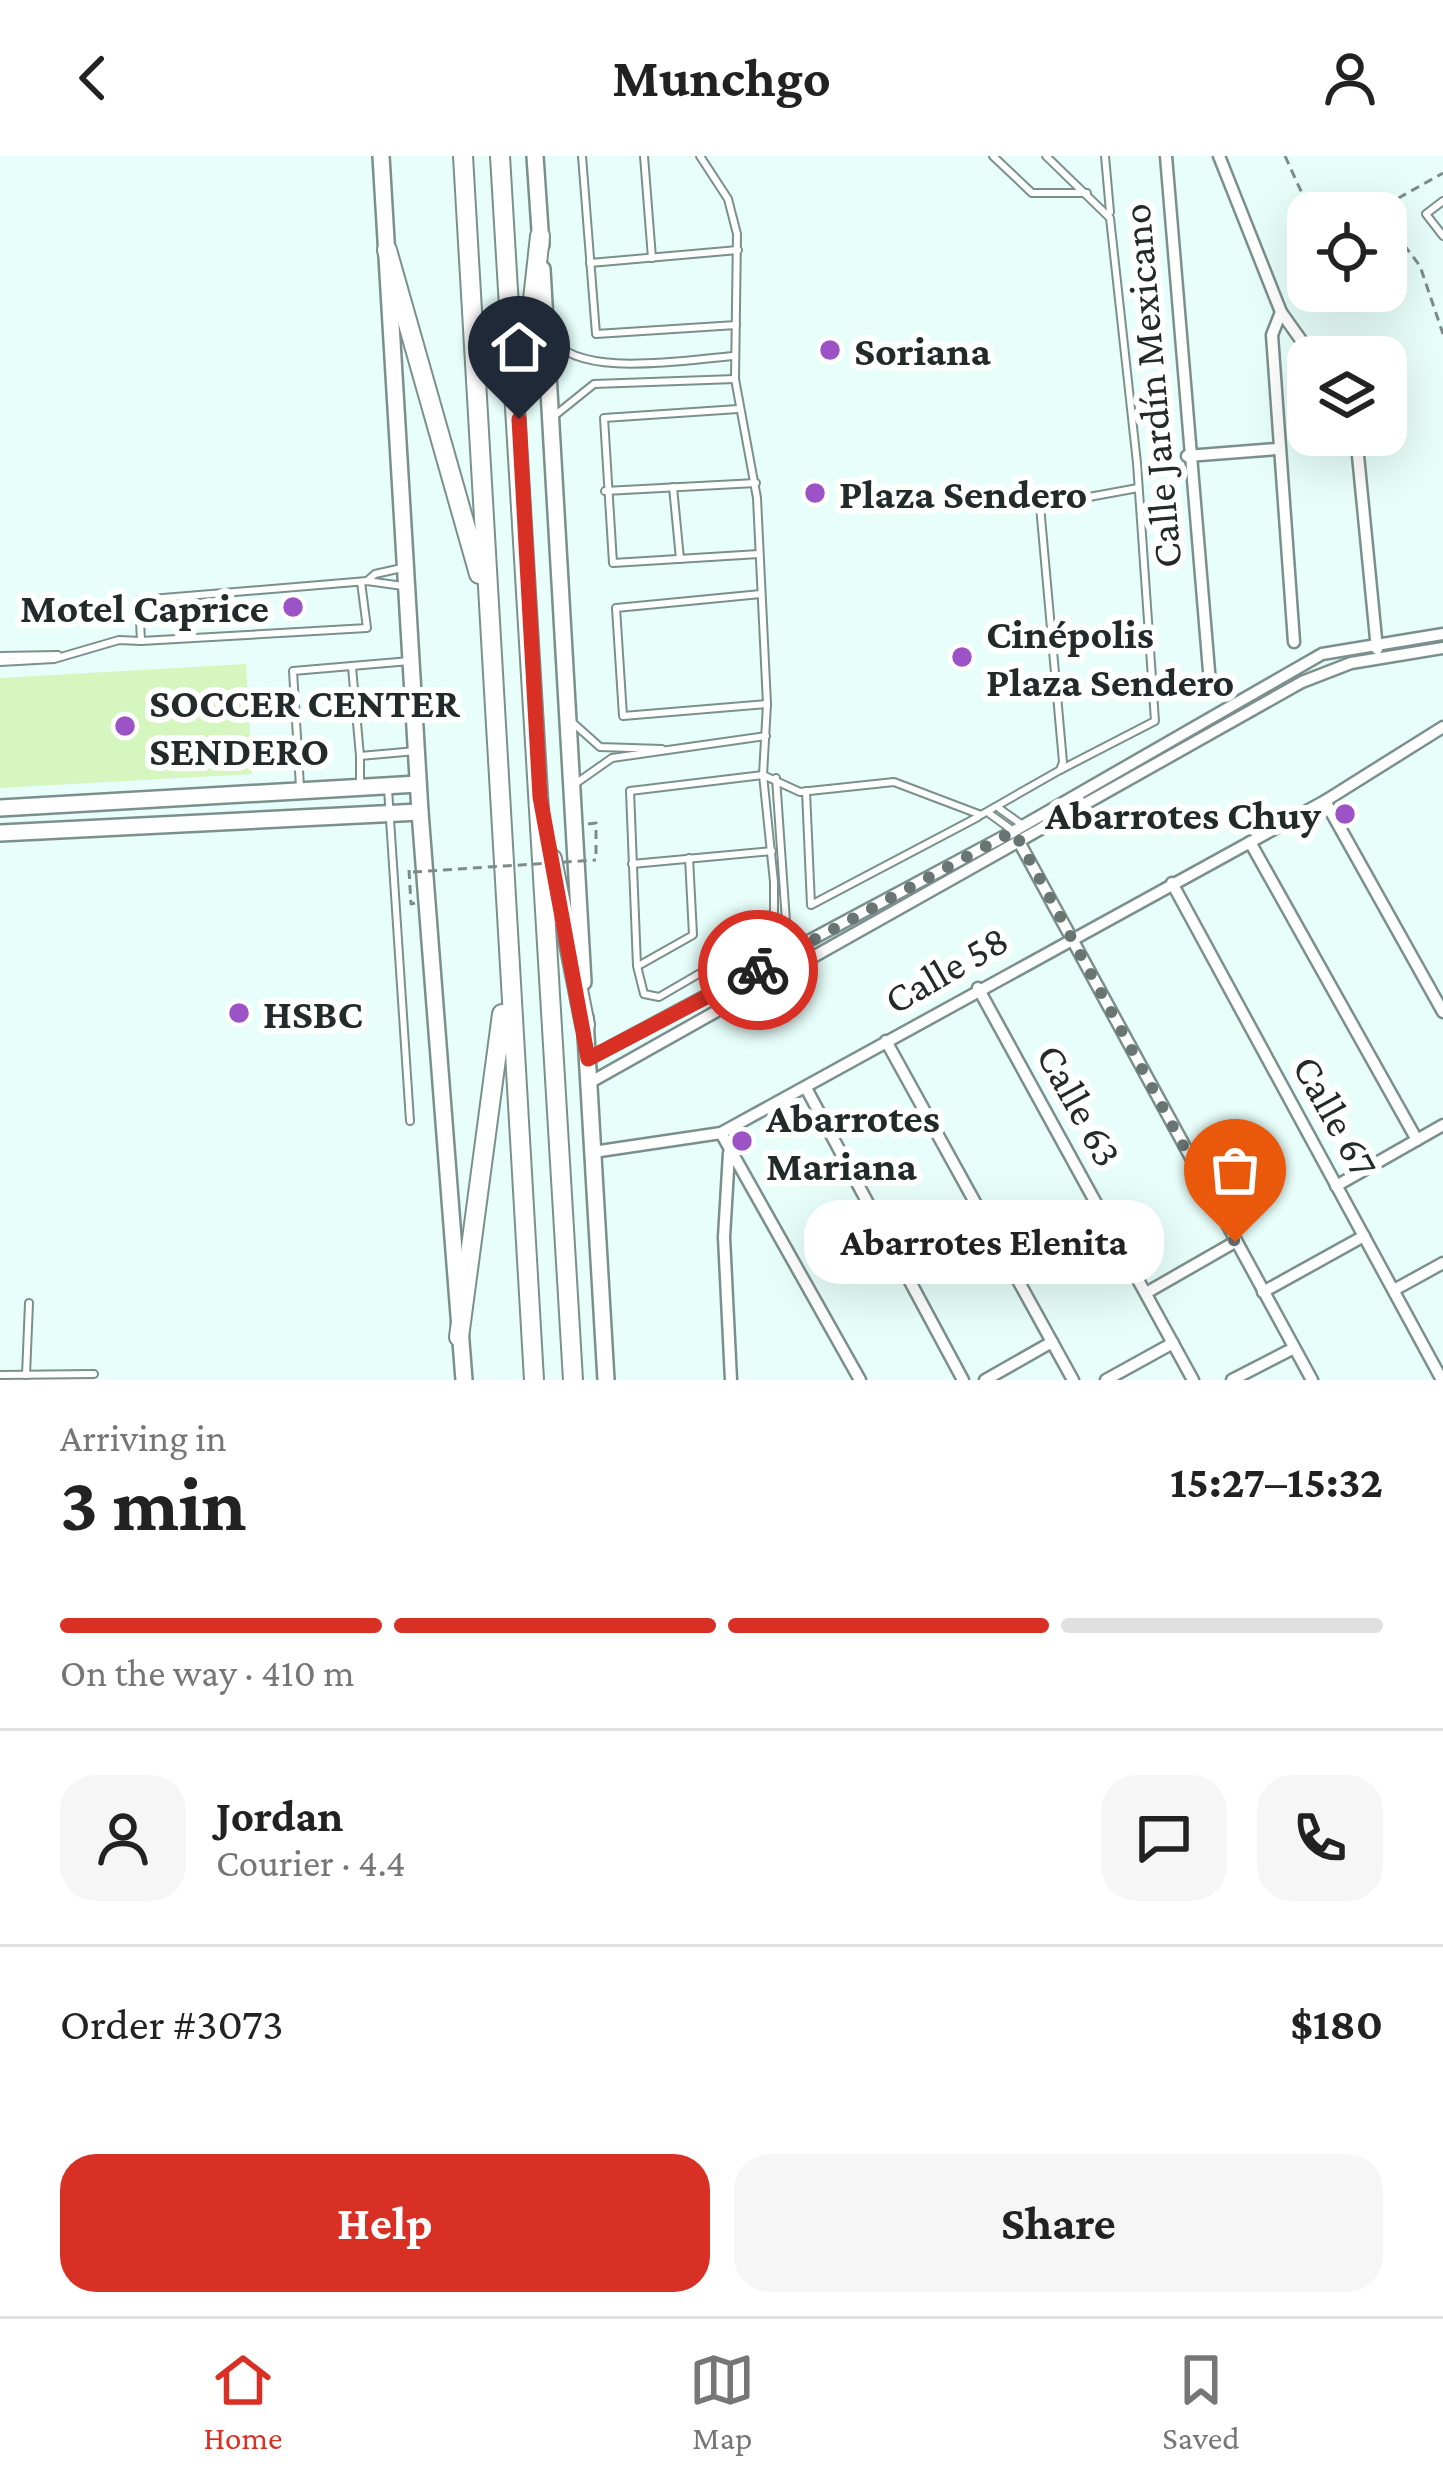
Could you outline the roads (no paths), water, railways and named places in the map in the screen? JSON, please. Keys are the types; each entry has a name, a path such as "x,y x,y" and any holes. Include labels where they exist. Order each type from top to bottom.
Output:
{"highway":[{"path":"463,156 534,1380"},
{"path":"500,156 573,1380"},
{"path":"519,419 540,236"},
{"path":"387,250 488,605"},
{"path":"540,797 586,1025"},
{"path":"459,1337 508,974"}],"main road":[{"path":"381,156 418,784 464,1380"},
{"path":"536,156 606,1380"},
{"path":"0,808 418,784"},
{"path":"274,792 275,820"},
{"path":"0,833 420,812"}],"street":[{"name":"Calle Jardín Mexicano","path":"1166,156 1187,455 1210,683"},
{"path":"1219,156 1281,312 1298,336"},
{"path":"1281,312 1272,335 1294,642"},
{"path":"1187,455 1277,449"},
{"path":"1359,456 1377,651"},
{"path":"588,1059 1217,733 1302,682 1377,651 1443,634"},
{"path":"589,1083 1022,834 1297,669 1346,646 1377,651 1443,648"},
{"path":"1297,669 1302,682"},
{"path":"1215,718 1217,733"},
{"name":"Calle 58","path":"593,1152 722,1133 1068,937 1324,801 1443,728"},
{"path":"1324,801 1443,1012"},
{"path":"1022,834 1068,937 1312,1380"},
{"path":"1250,842 1417,1140"},
{"name":"Calle 67","path":"1172,884 1442,1380"},
{"name":"Calle 63","path":"979,988 1192,1380"},
{"path":"642,1031 643,1043 651,1048"},
{"path":"886,1041 1073,1380"},
{"path":"806,1088 962,1380"},
{"path":"1336,1186 1443,1125"},
{"path":"722,1133 860,1380"},
{"path":"729,1150 724,1237 731,1380"},
{"path":"1263,1292 1364,1236"},
{"path":"1146,1293 1235,1242"},
{"path":"1394,1290 1443,1263"},
{"path":"985,1380 1052,1342"},
{"path":"1106,1380 1173,1343"},
{"path":"1232,1380 1294,1348"}],"lane":[{"path":"582,156 596,334 736,325"},
{"path":"644,156 652,258"},
{"path":"700,156 728,199 739,250 735,379 756,482 767,704 763,776 772,851 774,962"},
{"path":"993,156 1032,193 1087,193"},
{"path":"1046,156 1110,218"},
{"path":"806,791 811,905 1000,809 1060,770 1155,721 1138,488 1105,156"},
{"path":"1443,201 1426,214 1443,236"},
{"path":"590,263 739,250"},
{"path":"545,327 562,352 593,363 735,356"},
{"path":"550,419 594,384 735,379"},
{"path":"738,409 604,418 605,491 614,562 759,554"},
{"path":"605,491 756,482"},
{"path":"673,487 680,559"},
{"path":"1060,770 1040,506 1138,488"},
{"path":"364,582 375,574 406,567"},
{"path":"0,659 62,657 118,640 367,628 364,582"},
{"path":"142,641 139,600 364,582 406,586"},
{"path":"761,594 616,608 619,679 623,716 767,704"},
{"path":"300,790 293,671 411,661"},
{"path":"352,667 360,788"},
{"path":"568,719 599,747 666,749"},
{"path":"572,786 612,758 766,736"},
{"path":"360,756 416,751"},
{"path":"772,914 757,940 659,997 640,989 630,791 763,776 806,791 894,782 986,814 1022,834"},
{"path":"776,778 789,954"},
{"path":"388,786 410,1120"},
{"path":"1000,809 1022,834"},
{"path":"631,864 772,851"},
{"path":"638,966 693,935 689,858"},
{"path":"26,1375 28,1303"},
{"path":"0,1375 94,1374"}],"place":[{"name":"Soriana","path":"830,350"},
{"name":"Plaza Sendero","path":"815,493"},
{"name":"Motel Caprice","path":"293,607"},
{"name":"Cinépolis Plaza Sendero","path":"962,657"},
{"name":"SOCCER CENTER SENDERO","path":"125,726"},
{"name":"Abarrotes Chuy","path":"1345,814"},
{"name":"HSBC","path":"239,1013"},
{"name":"Abarrotes Mariana","path":"742,1141"},
{"name":"Abarrotes Elenita","path":"1235,1242"}]}
